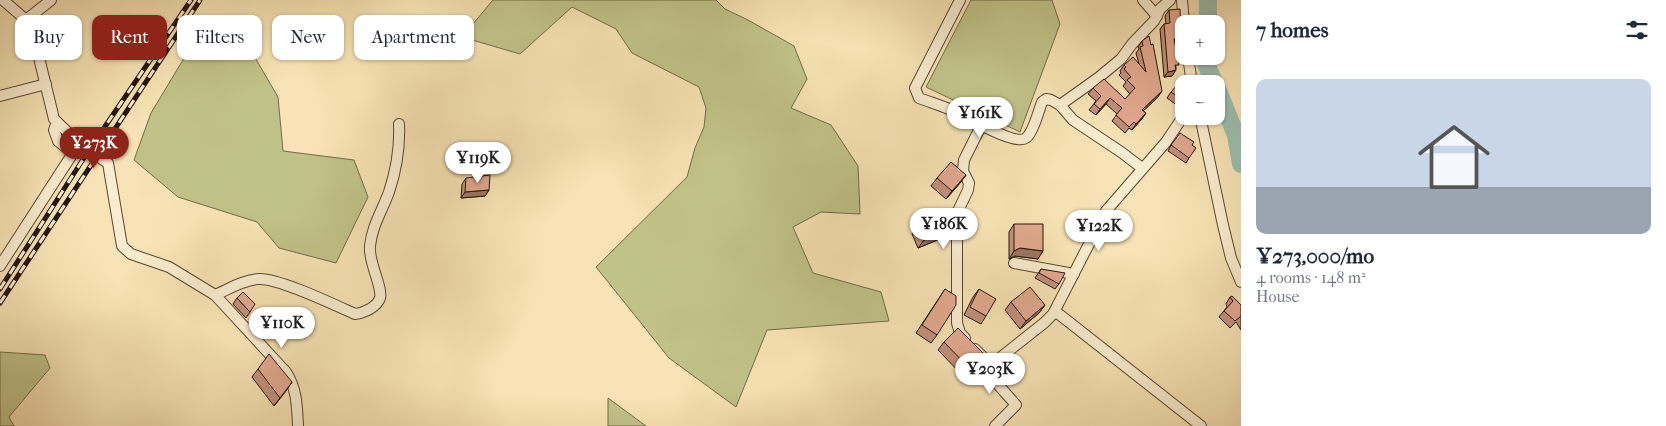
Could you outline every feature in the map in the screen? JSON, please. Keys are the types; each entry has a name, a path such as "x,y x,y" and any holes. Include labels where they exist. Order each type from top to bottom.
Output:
{"street":[{"path":"3,0 20,15"},
{"path":"32,15 51,0"},
{"path":"960,0 915,88 918,98 958,113 980,126 1016,140 1024,140 1029,136 1042,102 1046,99 1051,100 1060,105 1073,120 1142,168"},
{"path":"1143,0 1157,16"},
{"path":"1060,105 1121,59 1170,0"},
{"path":"1182,0 1183,15"},
{"path":"40,60 54,119 96,156 108,163 122,246 131,254 170,267 215,295 286,372 296,393 298,426"},
{"path":"0,96 46,84"},
{"path":"0,266 73,153 58,141 54,130 57,122"},
{"path":"215,295 247,280 260,278 270,279 355,314 361,313 379,301 381,295 371,263 370,242 374,225 391,184 396,162 399,124"},
{"path":"991,365 1044,323 1055,310 1106,211 1166,142 1177,125"},
{"path":"1202,125 1231,258 1241,282"},
{"path":"980,126 964,160 964,171 969,183 968,190 957,213 957,323 960,334 991,365 994,380 1016,405 995,426"},
{"path":"1014,263 1074,274"},
{"path":"1055,310 1201,426"}],"green space":[{"path":"493,0 716,0 725,9 794,46 807,79 791,108 831,125 858,166 860,214 821,212 793,227 813,273 881,292 889,321 767,330 736,407 669,358 596,267 687,177 695,148 704,127 706,108 699,87 632,53 616,29 572,7 520,54 474,41 474,23"},
{"path":"971,0 1052,0 1060,24 1020,132 926,87"},
{"path":"183,60 256,60 278,97 283,151 354,160 368,197 336,263 279,248 257,222 178,197 134,160 151,113"},
{"path":"0,352 45,355 50,368 9,417 14,426 0,426"},
{"path":"608,398 646,426 608,426"}],"building":[{"path":"1180,9 1180,15 1175,15 1176,70 1168,72 1164,24 1170,23 1169,10"},
{"path":"1149,36 1151,45 1153,44 1162,91 1142,110 1146,113 1136,124 1134,122 1129,127 1116,115 1122,108 1110,98 1100,109 1094,104 1101,96 1093,88 1104,79 1125,99 1135,88 1127,80 1131,77 1124,69 1126,67 1124,65 1133,57 1146,72 1140,47 1143,46 1142,41"},
{"path":"1180,133 1194,142 1192,145 1196,148 1189,158 1171,145"},
{"path":"951,162 966,175 952,191 937,178"},
{"path":"490,175 489,190 465,192 466,178"},
{"path":"947,214 953,228 924,240 917,226"},
{"path":"1014,224 1043,224 1043,251 1020,248 1014,251"},
{"path":"1041,269 1065,273 1059,284 1039,273"},
{"path":"1030,287 1045,305 1026,321 1011,302"},
{"path":"945,289 956,296 956,305 937,335 922,325"},
{"path":"979,289 996,299 986,316 970,307"},
{"path":"243,292 255,304 250,312 237,298"},
{"path":"1232,296 1241,305 1241,316 1235,321 1224,311 1233,301 1230,297"},
{"path":"958,328 986,356 971,370 944,342"},
{"path":"269,354 292,382 280,398 258,369"}],"waterway":[{"path":"1208,0 1208,15"},
{"path":"1206,65 1211,75"},
{"path":"1225,108 1236,135 1241,164"}],"railway":[{"path":"0,289 89,150 191,0"},
{"path":"0,303 200,0"}]}
